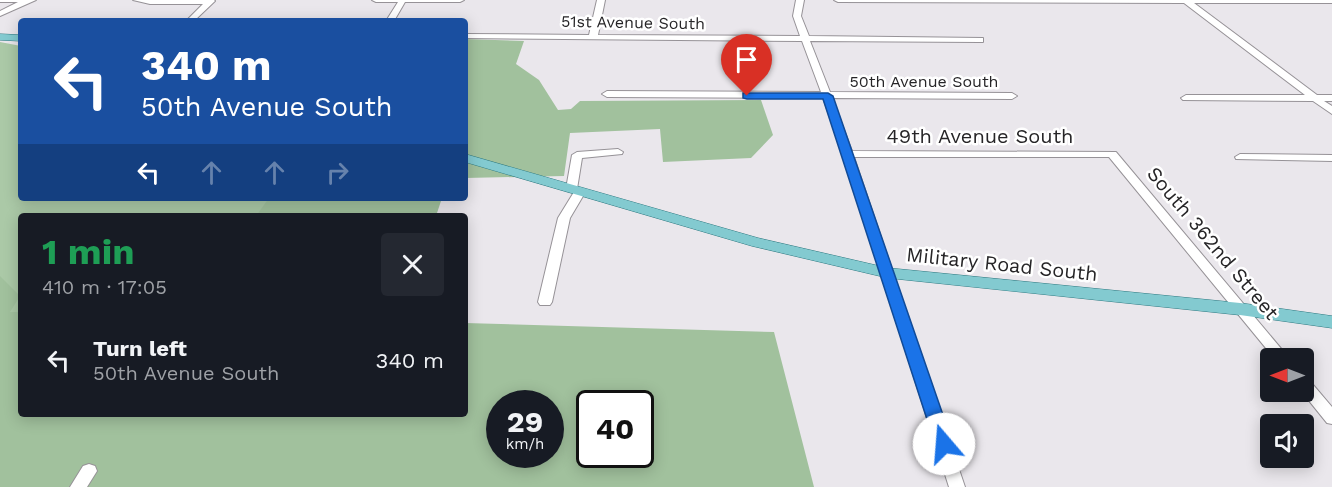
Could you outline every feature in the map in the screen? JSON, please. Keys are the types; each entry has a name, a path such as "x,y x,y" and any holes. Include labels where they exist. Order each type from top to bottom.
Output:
{"main road":[{"path":"0,37 18,38"},
{"name":"Military Road South","path":"468,159 757,243 888,273 1240,309 1332,322"}],"street":[{"path":"0,0 32,0"},
{"path":"0,14 27,0"},
{"path":"137,0 150,2 211,1"},
{"path":"376,0 460,0"},
{"path":"392,18 403,0"},
{"path":"593,37 601,0"},
{"path":"800,0 797,16 848,154 957,487"},
{"path":"838,0 1332,1"},
{"path":"1186,0 1332,111"},
{"path":"193,18 211,1"},
{"name":"51st Avenue South","path":"468,36 980,40"},
{"name":"50th Avenue South","path":"608,94 1012,96"},
{"path":"1186,98 1332,98"},
{"path":"545,302 564,218 576,190 577,155 618,152"},
{"name":"49th Avenue South","path":"848,154 1112,154"},
{"name":"South 362nd Street","path":"1112,154 1273,348"},
{"path":"1240,157 1332,158"},
{"path":"1314,396 1332,418"},
{"path":"78,487 89,471"}],"green space":[{"path":"468,39 524,41 516,64 539,80 558,110 571,109 580,101 761,100 773,135 751,158 663,162 660,129 570,133 564,176 468,178"},
{"path":"0,42 18,45 18,201 270,201 261,213 18,213 18,312 0,312"},
{"path":"267,201 441,201 437,213 258,213"},
{"path":"0,276 18,294 18,299 10,312 18,312 18,417 468,417 468,323 774,332 814,487 0,487"}],"route":[{"path":"747,96 828,96 944,444"}]}
